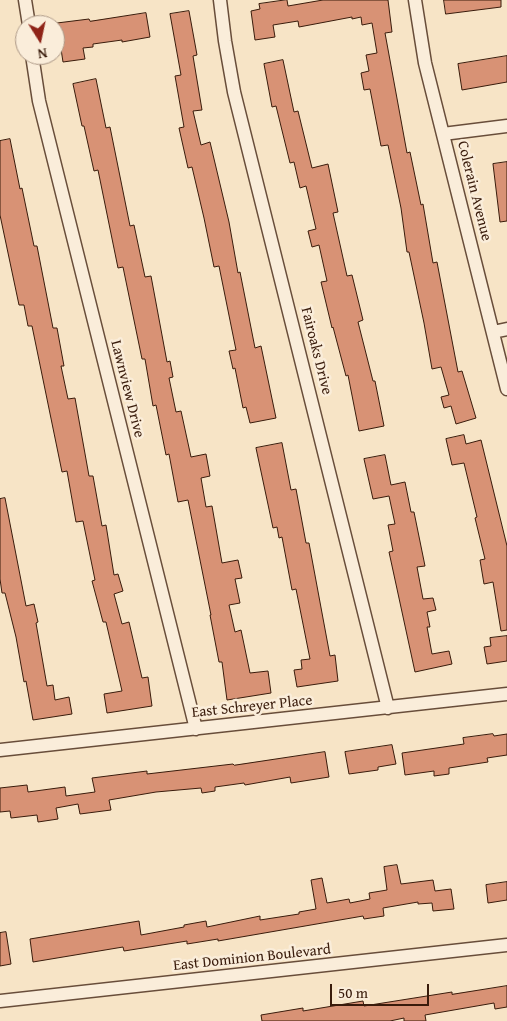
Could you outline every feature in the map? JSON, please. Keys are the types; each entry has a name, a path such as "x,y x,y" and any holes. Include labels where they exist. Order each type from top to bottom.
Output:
{"street":[{"path":"25,0 27,15"},
{"name":"Fairoaks Drive","path":"220,0 234,92 388,708"},
{"name":"Colerain Avenue","path":"415,0 425,63 507,389"},
{"name":"Lawnview Drive","path":"33,65 39,102 196,729"},
{"path":"443,134 507,126"},
{"path":"493,332 507,329"},
{"name":"East Schreyer Place","path":"1,746 196,729 507,694"},
{"name":"East Dominion Boulevard","path":"0,1001 507,945"}],"building":[{"path":"287,0 288,6 323,0 388,0 392,32 385,33 407,153 410,152 421,205 423,204 433,263 437,262 458,372 462,371 476,418 456,424 451,406 444,408 441,397 449,395 441,367 432,369 409,252 407,252 401,208 388,145 381,146 370,89 364,90 361,73 369,71 366,55 377,53 372,23 362,25 361,17 352,19 352,17 299,27 298,21 273,25 275,37 255,40 251,11 260,9 259,4"},
{"path":"444,0 501,0 501,7 446,14"},
{"path":"189,11 197,55 193,56 202,110 193,111 201,145 210,142 229,222 238,273 240,272 255,348 261,346 276,418 250,423 246,407 243,408 235,368 233,369 229,351 236,350 219,266 214,267 192,167 188,168 179,128 184,127 175,76 181,75 170,14"},
{"path":"146,13 150,37 122,42 122,40 93,44 93,47 83,48 85,59 65,62 65,22 89,19 90,21"},
{"path":"507,56 507,82 462,90 458,64"},
{"path":"283,60 294,112 298,111 312,168 328,164 338,212 333,213 347,276 352,275 363,320 358,322 373,381 375,381 384,426 359,431 348,375 346,376 332,328 321,282 327,281 319,245 312,247 308,231 316,229 306,186 300,188 294,162 290,163 276,106 272,107 264,64"},
{"path":"96,79 106,128 110,127 130,226 134,225 145,277 151,276 167,362 170,361 173,377 169,378 176,412 181,411 191,457 206,454 210,476 201,478 206,507 212,506 222,563 238,560 242,578 235,579 240,603 229,605 235,632 241,630 250,673 268,671 271,693 227,700 222,662 219,662 188,500 178,502 169,454 166,455 156,405 153,406 145,359 142,359 123,267 118,268 98,170 94,171 73,84"},
{"path":"10,139 34,246 37,246 53,328 57,328 64,366 61,366 68,399 75,398 89,476 93,476 102,526 106,525 114,575 118,574 123,591 114,594 122,624 129,622 142,678 148,677 152,706 107,713 104,694 122,691 106,622 103,622 92,581 95,580 83,521 76,522 67,471 62,472 32,326 28,326 24,305 19,305 0,215 0,141"},
{"path":"507,162 507,221 500,222 493,164"},
{"path":"464,435 466,444 481,440 507,546 507,630 501,631 493,582 484,584 480,560 485,559 464,463 452,465 446,439"},
{"path":"282,443 291,490 296,489 306,543 309,543 330,656 335,655 338,681 297,687 294,670 302,669 301,660 310,659 296,589 292,590 282,537 279,538 277,527 273,528 256,448"},
{"path":"385,455 391,485 405,482 411,512 414,512 425,566 417,567 423,599 433,598 436,610 427,612 430,627 427,627 432,654 449,651 452,664 415,672 389,552 393,551 388,525 395,524 389,496 373,499 364,459"},
{"path":"5,498 26,606 34,604 47,686 53,685 55,700 69,697 72,714 33,720 16,637 5,593 2,593 0,579 0,499"},
{"path":"507,636 507,661 487,664 484,647 491,646 490,638"},
{"path":"493,734 494,736 507,734 507,755 487,758 488,762 449,768 449,774 434,776 434,771 405,775 402,753 464,744 463,738"},
{"path":"392,745 396,764 378,767 378,770 349,774 345,752"},
{"path":"325,752 329,777 291,783 290,777 245,785 244,783 215,787 215,791 202,793 201,788 156,792 109,800 111,810 80,814 78,804 56,808 58,819 38,822 37,815 11,818 10,811 0,812 0,788 27,785 28,792 65,787 66,796 95,792 92,778 147,771 147,774 234,765"},
{"path":"397,865 401,884 433,880 435,891 451,889 454,909 433,911 432,903 418,904 418,902 383,908 384,916 364,919 363,916 218,941 218,939 187,944 187,941 124,951 123,947 33,962 30,939 139,921 141,935 206,921 207,927 260,916 260,920 299,914 299,912 316,909 311,880 322,878 327,903 349,899 350,903 370,899 369,893 387,890 384,867"},
{"path":"507,882 507,900 488,903 486,885"},
{"path":"6,932 11,964 0,966 0,933"},
{"path":"507,986 507,1007 495,1009 494,1003 425,1015 426,1021 404,1021 404,1018 390,1021 262,1021 261,1015 303,1008 303,1011 363,1001 364,1006 452,992 452,994"}]}
